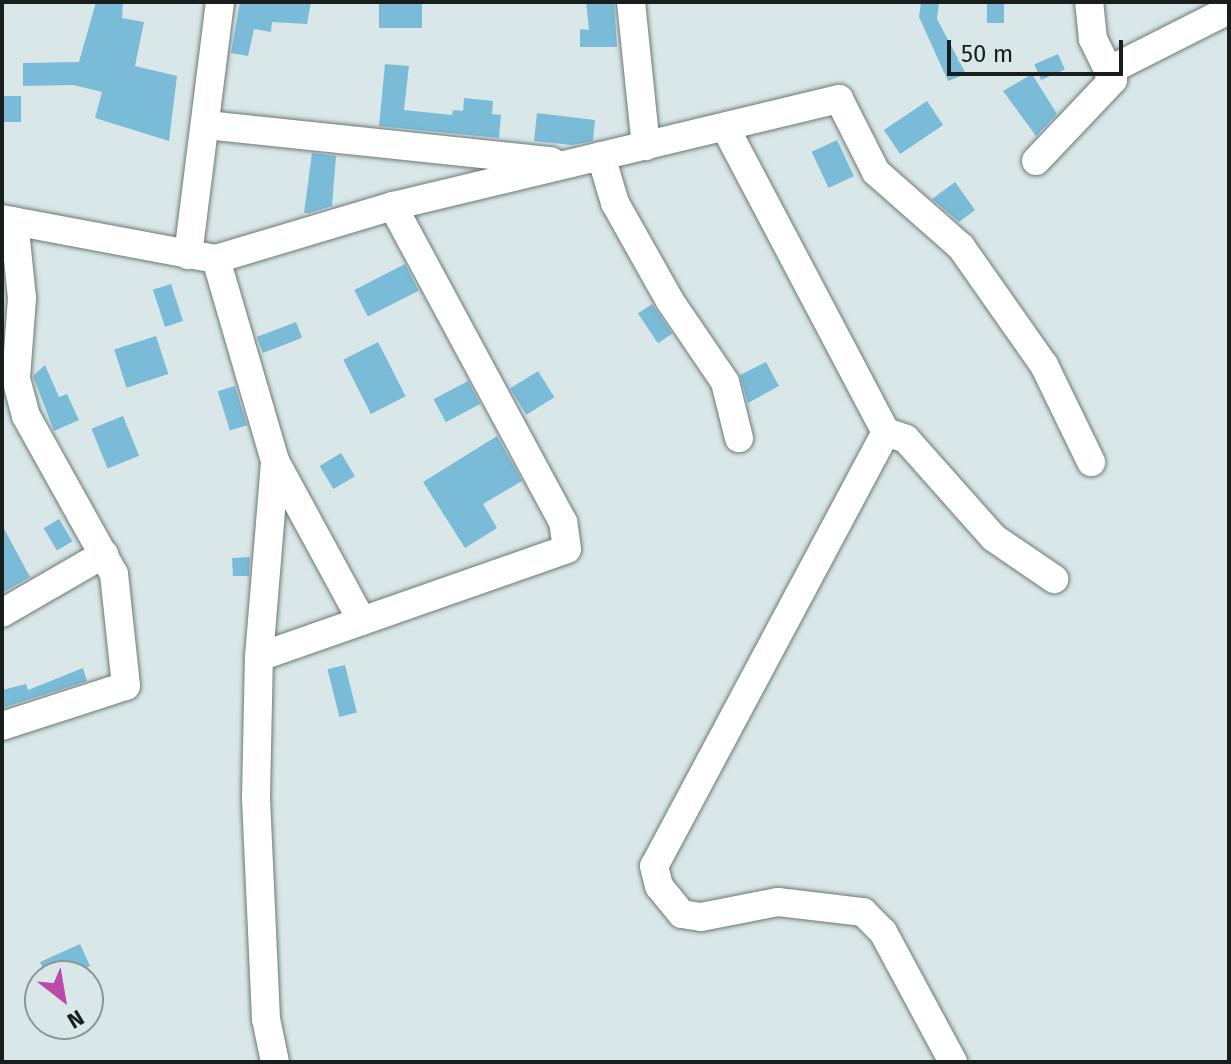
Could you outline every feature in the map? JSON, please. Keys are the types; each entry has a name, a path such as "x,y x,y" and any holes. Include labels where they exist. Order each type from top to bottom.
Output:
{"street":[{"path":"188,255 220,2"},
{"path":"631,2 646,146"},
{"path":"1036,161 1113,80 1093,39 1089,2"},
{"path":"1108,71 1229,10"},
{"path":"2,726 126,686 114,574 26,416 16,378 22,298 8,220 216,259 393,206 839,99 876,172 961,247 1044,365 1091,462"},
{"path":"206,125 571,163"},
{"path":"725,127 886,432 906,439 994,538 1054,579"},
{"path":"601,156 615,203 670,301 725,382 739,438"},
{"path":"259,657 567,549 563,522 393,206"},
{"path":"216,259 275,461 362,621"},
{"path":"886,432 654,866 659,886 682,914 701,917 778,902 863,912 883,932 953,1062"},
{"path":"275,461 259,657 256,797 266,1019 275,1062"},
{"path":"2,613 104,554"}],"building":[{"path":"96,2 123,2 122,18 144,22 135,66 177,76 169,141 95,118 102,92 73,85 23,86 23,63 79,62"},
{"path":"240,2 311,2 307,24 272,22 271,32 254,29 248,56 231,53"},
{"path":"379,2 422,2 422,28 379,28"},
{"path":"586,2 614,2 617,47 580,47 580,29 589,30"},
{"path":"921,2 939,2 937,19 966,74 948,81 919,17"},
{"path":"987,2 1004,2 1004,23 987,23"},
{"path":"1058,54 1065,70 1041,80 1034,65"},
{"path":"385,64 409,66 404,110 452,115 453,110 463,111 464,98 493,101 492,114 501,115 499,138 379,126"},
{"path":"1032,74 1057,114 1036,136 1003,91"},
{"path":"2,96 21,96 21,122 2,122"},
{"path":"927,101 943,125 900,154 884,130"},
{"path":"537,113 595,120 593,141 572,145 534,141"},
{"path":"837,140 854,176 829,188 812,152"},
{"path":"312,153 336,156 332,206 304,213"},
{"path":"955,182 975,210 959,222 932,199"},
{"path":"405,264 419,291 368,317 354,290"},
{"path":"171,284 183,321 165,327 153,290"},
{"path":"652,304 672,334 658,343 638,314"},
{"path":"296,322 302,338 263,353 257,337"},
{"path":"156,336 168,374 127,388 114,350"},
{"path":"378,342 406,396 371,414 343,360"},
{"path":"766,362 779,386 748,403 740,375"},
{"path":"45,365 59,397 67,394 79,420 54,431 33,376"},
{"path":"538,371 554,397 526,415 510,388"},
{"path":"468,381 480,404 446,422 434,399"},
{"path":"235,386 247,425 230,430 218,391"},
{"path":"123,416 139,456 108,469 91,429"},
{"path":"497,436 522,481 483,504 497,528 465,548 423,482"},
{"path":"341,453 355,476 333,489 320,466"},
{"path":"59,519 72,541 57,551 44,528"},
{"path":"2,525 30,577 2,593"},
{"path":"250,557 249,576 233,576 232,558"},
{"path":"345,665 357,713 339,717 328,669"},
{"path":"83,668 87,681 2,708 2,690 26,684 28,690"},
{"path":"80,944 87,960 44,960"}]}
